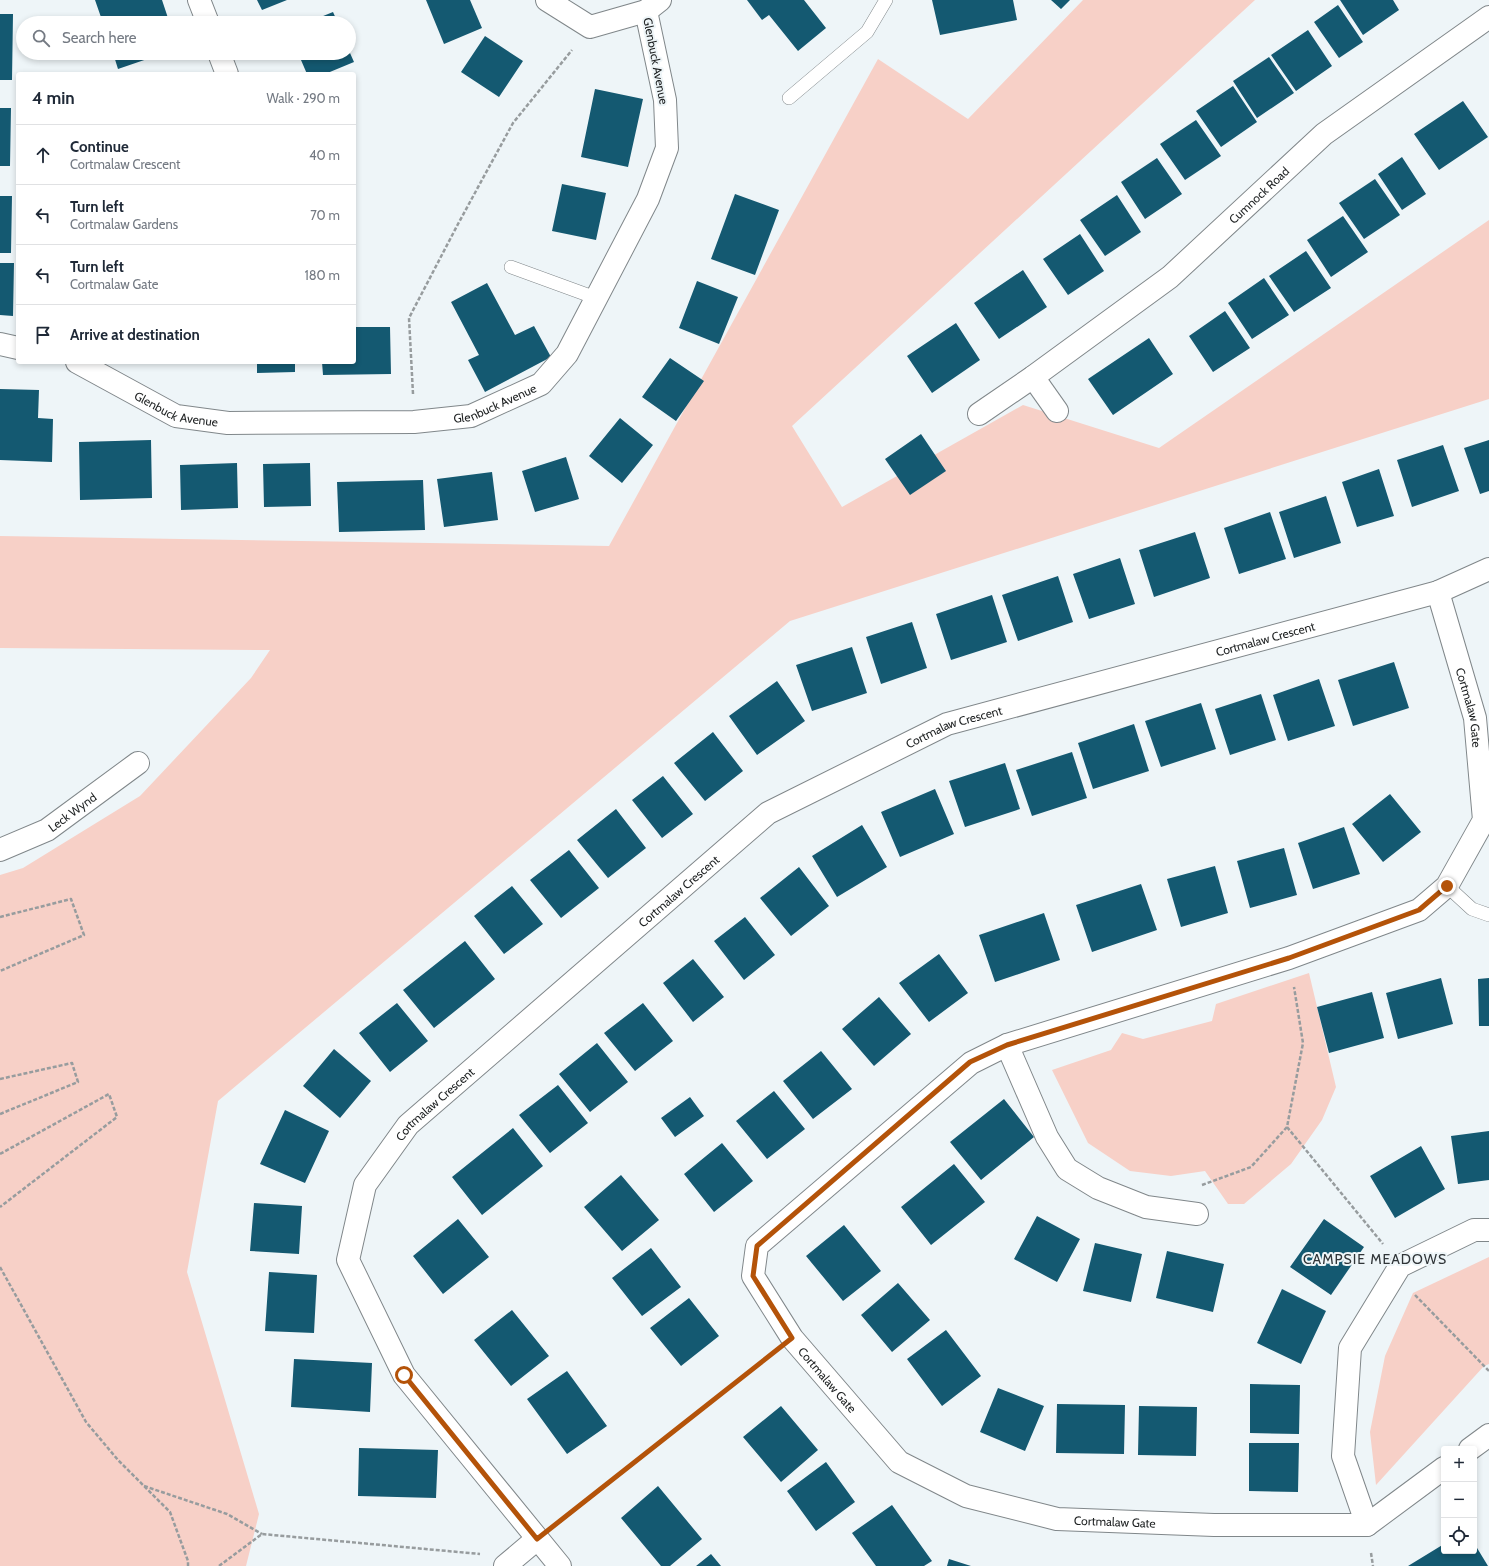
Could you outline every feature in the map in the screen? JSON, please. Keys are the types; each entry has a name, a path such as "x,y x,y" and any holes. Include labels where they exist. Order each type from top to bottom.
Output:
{"street":[{"path":"198,0 205,16"},
{"path":"547,0 590,27"},
{"name":"Glenbuck Avenue","path":"81,364 176,416 228,423 414,422 471,416 541,384 567,354 648,199 667,148 665,100 653,6 590,27"},
{"name":"Cumnock Road","path":"979,414 1033,377 1170,277 1324,134 1489,17"},
{"path":"222,60 226,72"},
{"path":"0,344 16,348"},
{"path":"1033,377 1057,411"},
{"name":"Cortmalaw Crescent","path":"560,1566 404,1375 348,1260 365,1185 408,1125 768,813 947,724 1438,592 1489,569"},
{"name":"Cortmalaw Gate","path":"1367,1525 1214,1525 1057,1519 966,1496 900,1462 792,1338 753,1276 757,1246 970,1062 1007,1045 1289,958 1419,910 1447,886 1484,820 1475,718 1438,592"},
{"name":"Leck Wynd","path":"0,850 47,830 138,763"},
{"path":"1007,1045 1047,1137 1067,1169 1098,1188 1146,1207 1197,1214"},
{"path":"1441,1470 1367,1525 1343,1456 1350,1348 1400,1266 1474,1230 1489,1230"},
{"path":"1474,1446 1489,1435"},
{"path":"511,1561 537,1539"}],"lane":[{"path":"789,98 867,32 886,0"},
{"path":"511,267 596,298"},
{"path":"1447,886 1472,909 1489,915"}],"path":[{"path":"414,422 409,318 458,224 514,124 590,27"},
{"path":"0,917 71,899 84,935 0,970"},
{"path":"1201,1185 1251,1167 1287,1127 1303,1043 1289,958"},
{"path":"0,1079 72,1063 78,1082 0,1114"},
{"path":"0,1154 109,1094 117,1117 0,1207"},
{"path":"0,1267 86,1422 118,1460 170,1512 188,1561 188,1566"},
{"path":"537,1539 792,1338"},
{"path":"144,1486 227,1514 262,1534 511,1561"},
{"path":"219,1566 262,1534"}],"shaded area":[{"path":"1083,0 1255,0 792,426 842,507 1023,405 1159,448 1489,220 1489,399 790,621 218,1101 187,1272 259,1514 246,1566 0,1566 0,875 23,868 140,796 251,678 270,650 0,648 0,536 609,546 878,59 968,119"},
{"path":"1309,973 1336,1087 1322,1120 1291,1164 1244,1204 1228,1204 1205,1171 1171,1176 1130,1171 1088,1143 1052,1070 1111,1050 1122,1033 1143,1039 1212,1021 1216,1004"},
{"path":"1489,1257 1489,1364 1484,1366 1376,1485 1370,1432 1385,1356 1413,1293"}],"building":[{"path":"95,0 162,0 167,16 101,16"},
{"path":"257,0 287,0 262,10"},
{"path":"426,0 470,0 482,28 444,44"},
{"path":"747,0 804,0 826,28 798,51 769,15 762,20"},
{"path":"932,0 1013,0 1017,20 940,35"},
{"path":"1051,0 1070,0 1061,9"},
{"path":"1340,0 1393,0 1399,10 1363,35"},
{"path":"1338,5 1363,42 1339,58 1314,22"},
{"path":"333,12 335,16 323,16"},
{"path":"0,14 13,14 12,80 0,80"},
{"path":"1308,30 1332,66 1296,91 1271,55"},
{"path":"485,36 523,61 499,97 461,72"},
{"path":"1269,57 1294,93 1257,118 1233,81"},
{"path":"115,60 144,60 118,69"},
{"path":"301,60 353,60 354,62 330,72 306,72"},
{"path":"1233,86 1257,122 1221,147 1196,111"},
{"path":"595,89 643,99 628,167 581,157"},
{"path":"1463,101 1488,137 1439,170 1414,134"},
{"path":"0,108 11,108 10,166 0,166"},
{"path":"1196,120 1221,156 1185,180 1160,144"},
{"path":"1402,157 1426,194 1402,210 1378,174"},
{"path":"1157,158 1182,194 1145,219 1121,182"},
{"path":"1375,179 1400,215 1364,239 1339,203"},
{"path":"562,184 606,193 596,240 552,231"},
{"path":"735,194 779,210 755,275 711,259"},
{"path":"1117,195 1141,232 1105,256 1080,220"},
{"path":"0,196 12,196 11,253 0,253"},
{"path":"1343,216 1368,252 1331,277 1307,240"},
{"path":"1080,234 1104,271 1068,295 1043,259"},
{"path":"1306,251 1331,288 1294,312 1269,276"},
{"path":"0,263 14,263 13,316 0,315"},
{"path":"1023,270 1047,307 999,339 974,303"},
{"path":"1264,278 1289,315 1252,339 1228,303"},
{"path":"697,281 738,297 719,344 679,328"},
{"path":"487,283 515,335 534,326 551,357 485,392 468,360 479,355 451,302"},
{"path":"1225,311 1250,348 1213,372 1189,336"},
{"path":"956,323 980,360 932,393 907,356"},
{"path":"356,327 390,327 391,374 323,375 322,364 356,364"},
{"path":"1149,338 1173,374 1113,415 1088,379"},
{"path":"670,358 704,381 676,421 642,397"},
{"path":"257,364 295,364 295,372 257,373"},
{"path":"0,389 39,390 38,418 53,419 52,462 0,460"},
{"path":"620,418 653,445 622,483 589,456"},
{"path":"921,434 946,471 910,495 885,459"},
{"path":"151,440 152,498 80,500 79,442"},
{"path":"1489,440 1489,491 1480,494 1464,448"},
{"path":"1443,445 1459,491 1412,507 1397,460"},
{"path":"566,457 579,499 535,512 522,471"},
{"path":"237,463 238,508 181,510 180,465"},
{"path":"310,463 311,506 264,507 263,464"},
{"path":"1379,469 1394,516 1357,527 1342,482"},
{"path":"492,472 498,520 444,527 437,479"},
{"path":"423,480 425,530 339,532 337,482"},
{"path":"1326,496 1341,543 1294,558 1279,512"},
{"path":"1270,512 1286,559 1239,574 1224,528"},
{"path":"1195,532 1210,578 1154,597 1139,550"},
{"path":"1120,558 1135,604 1089,619 1073,574"},
{"path":"1058,576 1073,622 1018,641 1002,595"},
{"path":"992,595 1007,642 951,660 936,614"},
{"path":"912,622 927,668 881,684 866,637"},
{"path":"852,647 867,693 812,711 796,665"},
{"path":"1394,662 1409,708 1353,726 1338,680"},
{"path":"1319,679 1335,726 1288,741 1273,695"},
{"path":"777,681 805,721 757,755 729,716"},
{"path":"1261,694 1276,740 1230,755 1215,709"},
{"path":"1201,703 1216,749 1161,767 1145,721"},
{"path":"1134,724 1149,771 1093,789 1078,743"},
{"path":"713,732 743,771 705,801 674,763"},
{"path":"1072,752 1087,798 1032,816 1016,770"},
{"path":"1005,763 1020,809 965,827 949,781"},
{"path":"663,776 693,814 662,838 632,800"},
{"path":"935,789 954,834 900,857 881,812"},
{"path":"1390,794 1421,832 1383,862 1352,824"},
{"path":"616,809 646,848 608,878 577,840"},
{"path":"862,825 887,867 837,897 812,856"},
{"path":"1344,827 1360,874 1313,889 1298,843"},
{"path":"1284,848 1297,895 1250,908 1237,861"},
{"path":"569,850 599,888 561,918 530,880"},
{"path":"1215,866 1228,913 1181,927 1167,879"},
{"path":"799,867 829,906 791,936 760,898"},
{"path":"1141,884 1157,930 1092,952 1076,905"},
{"path":"512,886 543,924 504,954 474,916"},
{"path":"1044,913 1060,960 995,982 979,935"},
{"path":"745,917 775,955 744,980 714,941"},
{"path":"465,941 495,979 434,1028 403,990"},
{"path":"939,954 968,993 929,1022 899,983"},
{"path":"693,959 724,997 693,1022 663,983"},
{"path":"1441,978 1453,1024 1398,1039 1386,993"},
{"path":"1489,978 1489,1026 1479,1026 1478,979"},
{"path":"1372,992 1384,1038 1329,1053 1317,1007"},
{"path":"879,997 911,1034 874,1066 842,1029"},
{"path":"397,1003 428,1041 390,1072 359,1033"},
{"path":"643,1003 673,1041 635,1071 604,1033"},
{"path":"597,1043 628,1082 590,1112 559,1074"},
{"path":"334,1049 371,1081 340,1118 303,1086"},
{"path":"821,1051 852,1089 813,1119 783,1081"},
{"path":"558,1085 588,1123 550,1153 519,1115"},
{"path":"774,1091 805,1129 767,1159 736,1121"},
{"path":"690,1097 704,1116 675,1137 661,1118"},
{"path":"1004,1099 1034,1137 981,1180 950,1142"},
{"path":"285,1110 329,1131 305,1183 260,1164"},
{"path":"513,1128 543,1166 482,1215 452,1177"},
{"path":"1489,1131 1489,1180 1458,1184 1451,1136"},
{"path":"722,1143 753,1181 714,1212 684,1174"},
{"path":"1421,1146 1445,1189 1395,1218 1370,1176"},
{"path":"954,1164 985,1202 931,1245 901,1207"},
{"path":"621,1175 659,1220 622,1251 584,1207"},
{"path":"254,1203 302,1206 299,1254 250,1251"},
{"path":"1037,1216 1080,1239 1057,1282 1014,1259"},
{"path":"458,1219 489,1257 443,1294 413,1256"},
{"path":"1324,1219 1364,1247 1331,1295 1290,1267"},
{"path":"844,1225 881,1271 843,1301 806,1256"},
{"path":"1095,1243 1142,1254 1131,1302 1083,1291"},
{"path":"651,1248 681,1287 642,1316 612,1278"},
{"path":"1167,1251 1224,1264 1213,1312 1156,1298"},
{"path":"269,1272 317,1275 314,1333 265,1331"},
{"path":"898,1283 930,1320 892,1352 861,1315"},
{"path":"1282,1289 1326,1311 1301,1364 1257,1343"},
{"path":"689,1298 719,1336 681,1366 650,1328"},
{"path":"512,1310 549,1356 511,1386 474,1340"},
{"path":"946,1330 981,1376 942,1406 907,1359"},
{"path":"294,1359 372,1363 370,1412 291,1407"},
{"path":"567,1371 607,1426 567,1454 527,1399"},
{"path":"1250,1384 1300,1385 1299,1434 1250,1433"},
{"path":"998,1388 1044,1406 1025,1451 980,1432"},
{"path":"1057,1404 1125,1405 1124,1454 1056,1453"},
{"path":"781,1406 818,1450 781,1482 743,1437"},
{"path":"1139,1406 1197,1407 1196,1456 1138,1455"},
{"path":"1249,1443 1299,1443 1298,1492 1249,1491"},
{"path":"359,1448 438,1450 436,1498 358,1496"},
{"path":"826,1462 855,1502 816,1531 787,1491"},
{"path":"658,1486 702,1539 670,1566 661,1566 621,1518"},
{"path":"892,1505 932,1561 924,1566 876,1566 852,1533"},
{"path":"1441,1546 1441,1554 1477,1554 1477,1548 1488,1566 1408,1566"},
{"path":"711,1554 721,1566 696,1566"},
{"path":"949,1559 971,1566 947,1566"}],"district":[{"name":"CAMPSIE MEADOWS","path":"1375,1259"}],"route":[{"path":"404,1375 537,1539 792,1338 753,1276 757,1246 970,1062 1007,1045 1289,958 1419,910 1447,886"}]}
